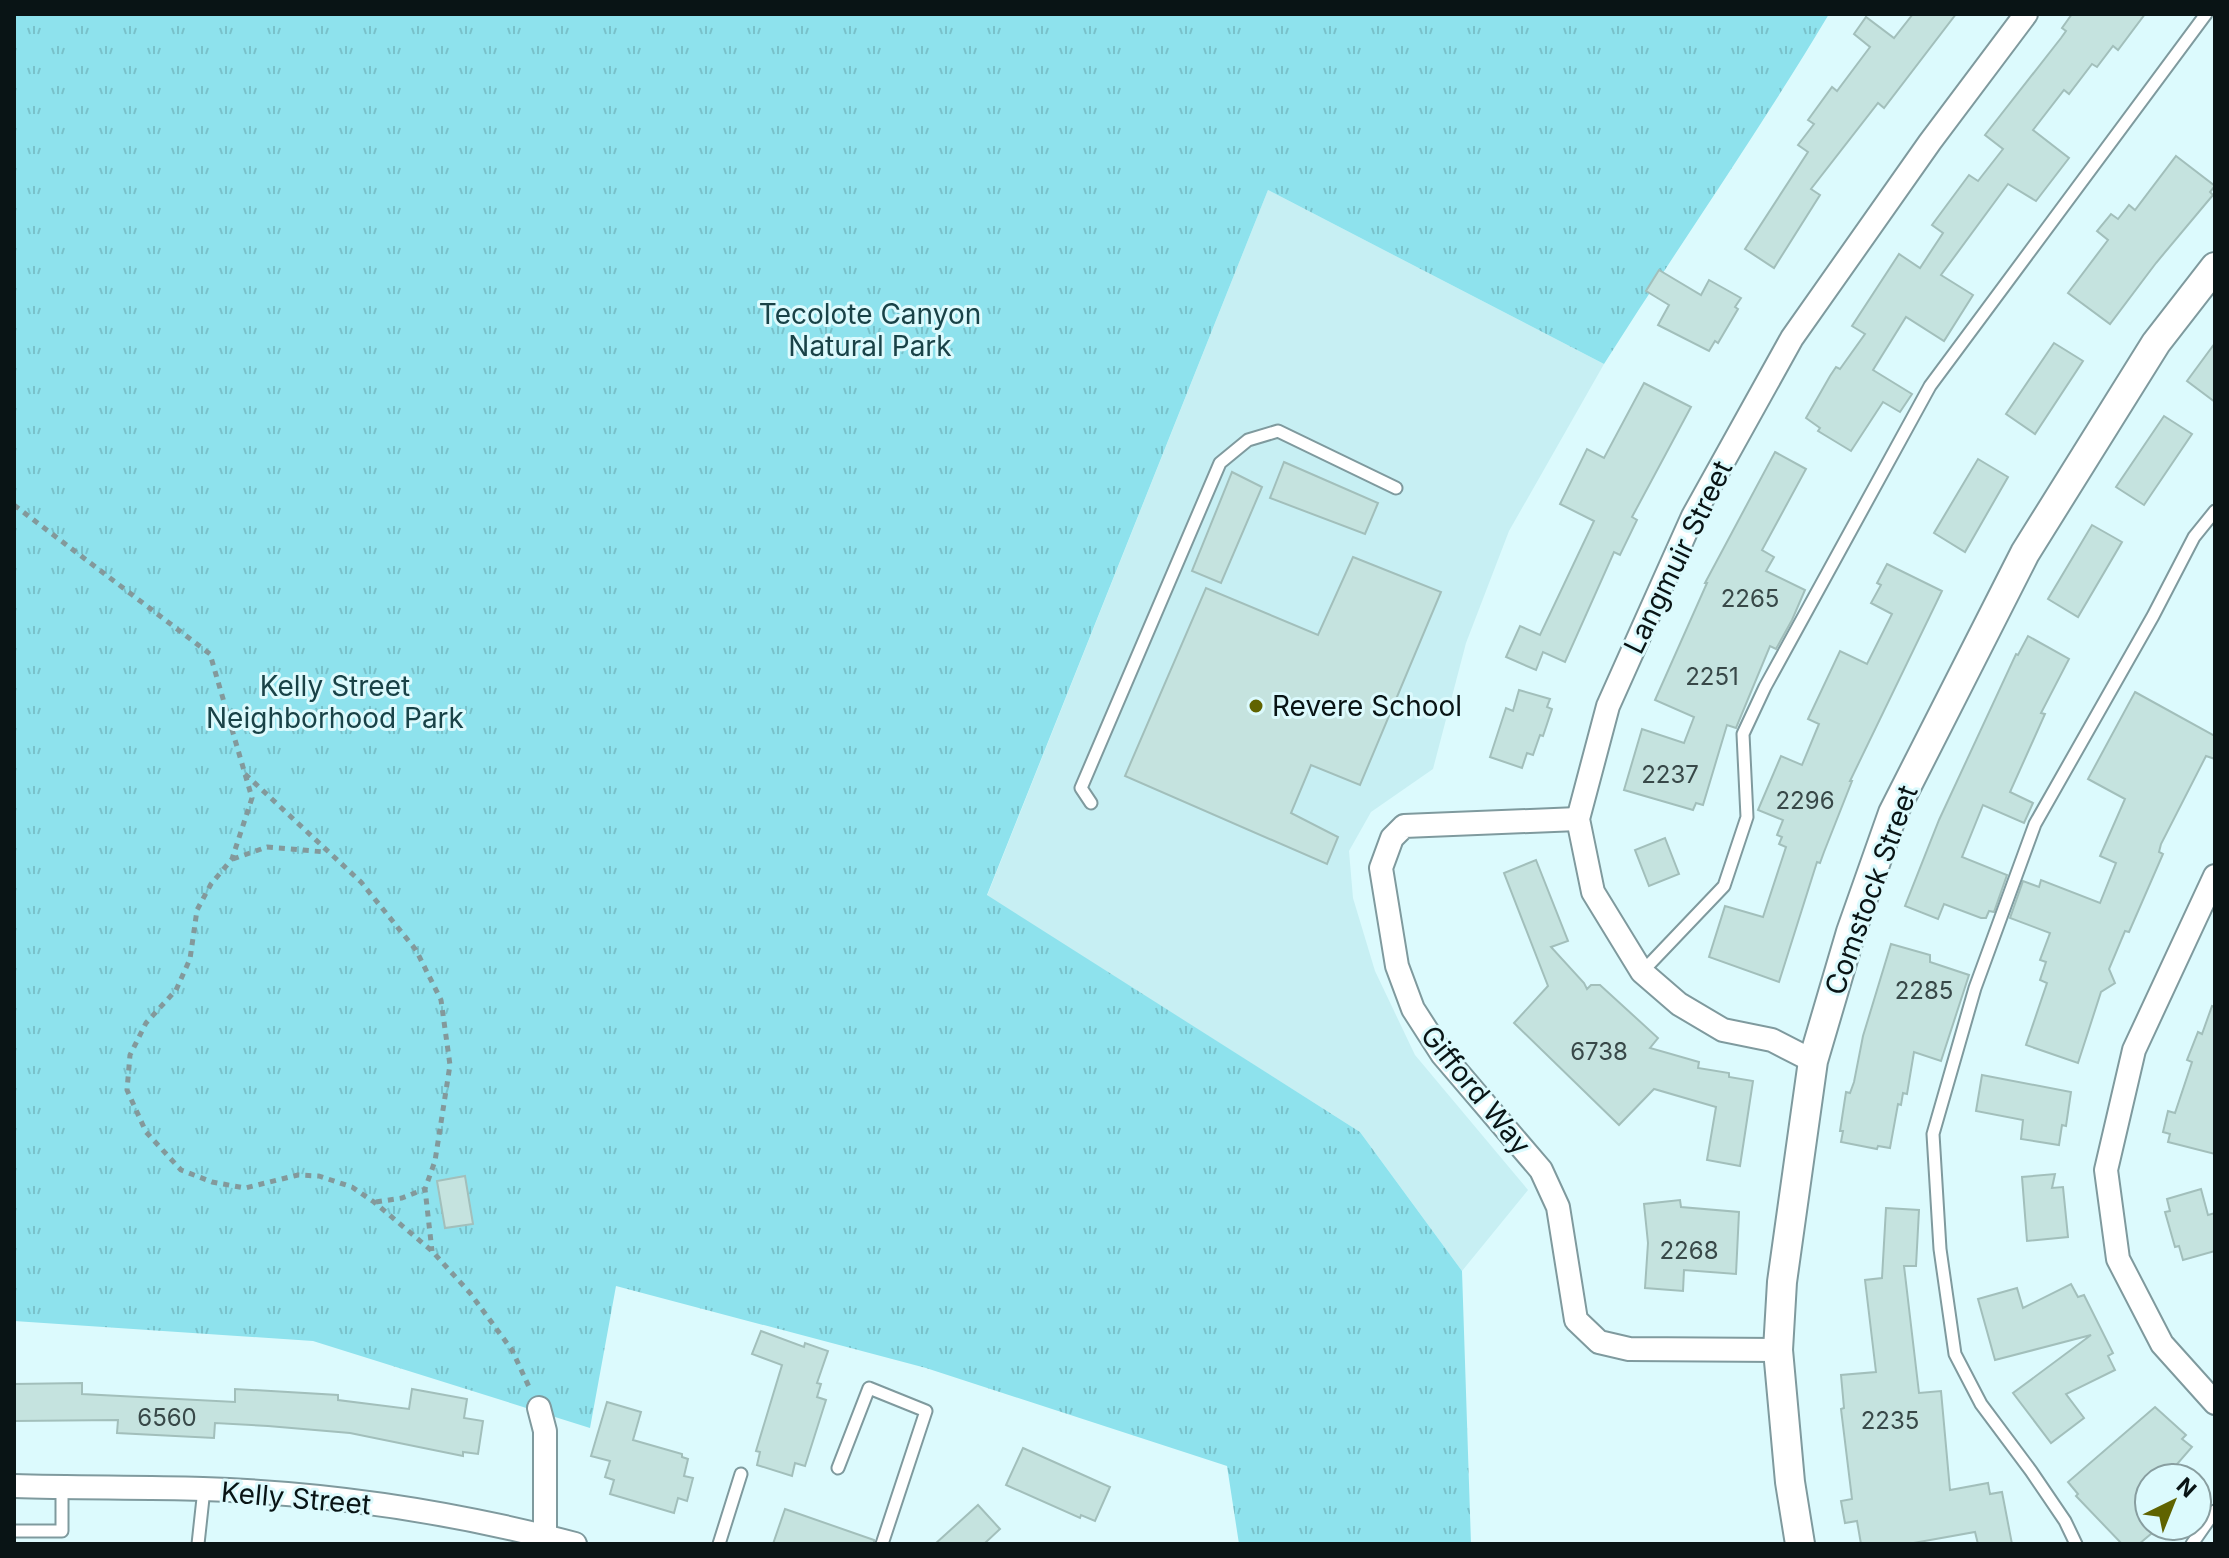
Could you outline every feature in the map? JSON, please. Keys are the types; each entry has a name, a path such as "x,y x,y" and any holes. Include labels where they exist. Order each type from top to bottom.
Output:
{"street":[{"name":"Langmuir Street","path":"1813,1061 1772,1040 1723,1030 1679,1004 1642,972 1593,892 1578,819 1608,706 1693,516 1792,338 2026,14"},
{"name":"Comstock Street","path":"1800,1544 1790,1482 1778,1350 1782,1282 1813,1061 1851,932 1893,813 2033,539 2156,343 2215,267"},
{"name":"Gifford Way","path":"1578,819 1404,826 1392,838 1381,868 1397,966 1413,1009 1442,1054 1541,1170 1558,1207 1576,1320 1599,1342 1629,1349 1778,1350"},
{"path":"2215,876 2134,1050 2106,1170 2118,1259 2162,1344 2215,1403"},
{"path":"539,1408 546,1445 545,1536"},
{"name":"Kelly Street","path":"14,1486 204,1489 289,1495 428,1511 575,1544"}],"lane":[{"path":"1642,972 1724,886 1747,817 1743,734 1765,687 1930,386 2206,14"},
{"path":"1091,803 1081,788 1220,463 1248,440 1278,431 1396,488"},
{"path":"2076,1544 2065,1521 1981,1404 1955,1354 1940,1249 1933,1134 1975,988 2035,824 2153,616 2194,537 2215,511"},
{"path":"838,1468 869,1388 926,1411 882,1544"},
{"path":"719,1544 741,1474"},
{"path":"14,1531 62,1531 62,1488"},
{"path":"198,1544 204,1489"},
{"path":"2192,1544 2215,1511"}],"path":[{"path":"14,505 210,654 252,798 232,859 211,884 197,910 190,959 176,990 146,1023 130,1055 127,1090 146,1132 181,1170 212,1182 245,1188 298,1175 319,1176 352,1187 374,1202 432,1251 470,1293 512,1350 539,1408"},
{"path":"244,773 361,882 416,950 441,1000 450,1065 435,1161 425,1189 432,1251"},
{"path":"232,859 267,847 327,852"},
{"path":"374,1202 402,1198 425,1189"}],"shaded area":[{"name":"Revere School","path":"1268,190 1604,364 1509,531 1466,643 1433,769 1371,812 1349,851 1353,898 1375,971 1415,1055 1528,1190 1462,1271 1360,1132 987,896"}],"green space":[{"name":"Tecolote Canyon Natural Park","path":"14,14 1829,14 1604,364 1268,190 987,895 1360,1132 1462,1271 1471,1544 1239,1544 1227,1466 926,1368 616,1286 590,1428 313,1341 14,1321"}],"building":[{"path":"1913,14 1956,14 1884,108 1878,103 1811,189 1820,195 1774,268 1745,249 1808,152 1798,145 1814,124 1808,120 1832,87 1837,91 1870,47 1854,34 1866,17 1894,38"},
{"path":"2072,14 2145,14 2118,50 2113,46 2097,67 2092,64 2069,94 2064,90 2033,130 2069,158 2036,201 2008,184 1941,275 1973,295 1944,341 1906,317 1873,370 1912,394 1900,412 1883,402 1851,451 1818,431 1820,428 1806,418 1836,367 1840,369 1865,334 1852,326 1899,254 1920,268 1943,233 1932,225 1969,175 1978,181 2003,149 1985,135 2061,38 2066,31 2062,28"},
{"path":"2176,156 2215,186 2210,192 2213,195 2110,324 2068,293 2108,240 2097,231 2111,214 2118,219 2129,205 2135,210"},
{"path":"1659,270 1701,295 1709,280 1741,298 1718,343 1715,341 1709,351 1658,325 1669,305 1646,291"},
{"path":"2054,343 2083,361 2035,434 2006,414"},
{"path":"2215,343 2215,402 2187,381"},
{"path":"1644,383 1691,407 1632,517 1637,520 1620,555 1614,552 1565,662 1543,652 1536,670 1506,657 1520,626 1540,635 1594,521 1560,504 1587,449 1604,458"},
{"path":"2164,416 2192,434 2144,505 2116,487"},
{"path":"1775,452 1806,469 1762,550 1774,557 1766,571 1805,590 1792,620 1776,649 1770,646 1736,728 1727,725 1703,805 1696,803 1693,810 1624,790 1642,729 1684,743 1694,717 1655,700 1705,583"},
{"path":"1978,459 2008,477 1965,552 1934,533"},
{"path":"1284,462 1378,503 1365,534 1270,498"},
{"path":"1232,472 1262,487 1221,583 1192,571"},
{"path":"2092,525 2122,542 2078,617 2048,599"},
{"path":"1353,557 1441,592 1360,785 1311,765 1291,813 1338,837 1327,864 1125,776 1206,588 1318,635"},
{"path":"1887,564 1942,591 1850,781 1820,863 1817,862 1779,982 1709,957 1725,906 1763,917 1786,847 1779,844 1782,837 1777,835 1783,820 1758,810 1781,756 1802,765 1819,724 1808,719 1840,651 1867,664 1892,614 1871,603 1881,585 1877,583"},
{"path":"2028,636 2069,659 2041,713 2045,714 2010,792 2033,803 2024,823 1983,805 1962,857 2007,875 1994,912 1989,911 1986,918 1981,918 1944,904 1938,919 1905,906 1939,820 2016,654"},
{"path":"1519,690 1550,699 1547,707 1552,709 1543,736 1540,735 1533,755 1527,753 1522,768 1490,757 1506,708 1513,711"},
{"path":"2135,692 2215,736 2215,759 2206,756 2161,844 2159,852 2163,854 2109,969 2115,983 2101,992 2078,1063 2026,1045 2047,983 2040,980 2046,962 2040,960 2050,933 2010,918 2023,881 2039,887 2041,880 2100,903 2116,863 2100,856 2125,799 2088,779"},
{"path":"1665,838 1679,874 1649,886 1635,850"},
{"path":"1536,860 1568,941 1551,947 1587,989 1591,985 1600,985 1658,1038 1650,1048 1699,1062 1698,1068 1753,1081 1740,1166 1707,1160 1716,1107 1654,1089 1619,1125 1514,1023 1548,986 1504,873"},
{"path":"1891,944 1930,955 1930,962 1969,975 1941,1061 1914,1052 1907,1094 1903,1093 1901,1105 1898,1104 1890,1148 1878,1146 1877,1149 1841,1142 1843,1131 1840,1131 1846,1092 1850,1093 1854,1082 1863,1036"},
{"path":"2212,1006 2215,1007 2215,1154 2168,1142 2170,1134 2163,1132 2168,1111 2175,1113 2192,1062 2187,1060 2198,1032 2202,1034"},
{"path":"1982,1075 2071,1092 2066,1126 2062,1125 2059,1145 2021,1139 2023,1120 1976,1111"},
{"path":"2055,1174 2052,1188 2063,1187 2068,1237 2027,1241 2022,1177"},
{"path":"465,1176 473,1224 445,1228 437,1181"},
{"path":"2201,1189 2208,1215 2215,1213 2215,1251 2183,1260 2179,1246 2175,1247 2165,1212 2170,1211 2167,1199"},
{"path":"1680,1200 1681,1207 1739,1212 1736,1274 1684,1270 1683,1291 1645,1288 1648,1243 1644,1204"},
{"path":"1886,1208 1919,1210 1916,1266 1904,1266 1919,1393 1941,1391 1950,1490 1988,1483 1990,1494 2002,1492 2012,1544 1978,1544 1975,1532 1908,1544 1861,1544 1857,1521 1845,1523 1841,1501 1852,1499 1841,1409 1844,1408 1841,1375 1876,1372 1865,1280 1882,1278"},
{"path":"2071,1284 2078,1297 2084,1295 2113,1353 2108,1356 2115,1370 2066,1394 2084,1418 2051,1443 2013,1393 2091,1335 1995,1360 1978,1299 2017,1288 2023,1308"},
{"path":"761,1331 804,1347 805,1343 828,1351 817,1383 821,1384 817,1397 826,1400 805,1466 795,1463 792,1476 757,1465 760,1452 756,1451 782,1365 752,1354"},
{"path":"82,1383 82,1394 235,1402 235,1389 338,1395 338,1400 409,1409 412,1389 467,1399 464,1418 483,1421 478,1454 463,1452 463,1456 350,1433 268,1426 215,1423 214,1438 117,1433 118,1420 14,1421 14,1384"},
{"path":"607,1402 641,1412 633,1440 682,1454 688,1459 684,1476 693,1478 687,1501 678,1498 674,1513 610,1494 614,1480 605,1477 610,1461 591,1456"},
{"path":"2155,1407 2186,1435 2182,1439 2192,1447 2179,1462 2133,1462 2133,1542 2141,1542 2139,1544 2122,1544 2076,1496 2078,1494 2068,1482"},
{"path":"1023,1448 1110,1487 1095,1521 1081,1515 1080,1518 1006,1485"},
{"path":"978,1505 1000,1529 984,1544 935,1544"},
{"path":"785,1509 874,1540 874,1544 773,1544"}],"place":[{"name":"Revere School","path":"1256,706"}],"park label":[{"name":"Kelly Street Neighborhood Park","path":"335,702"}]}
